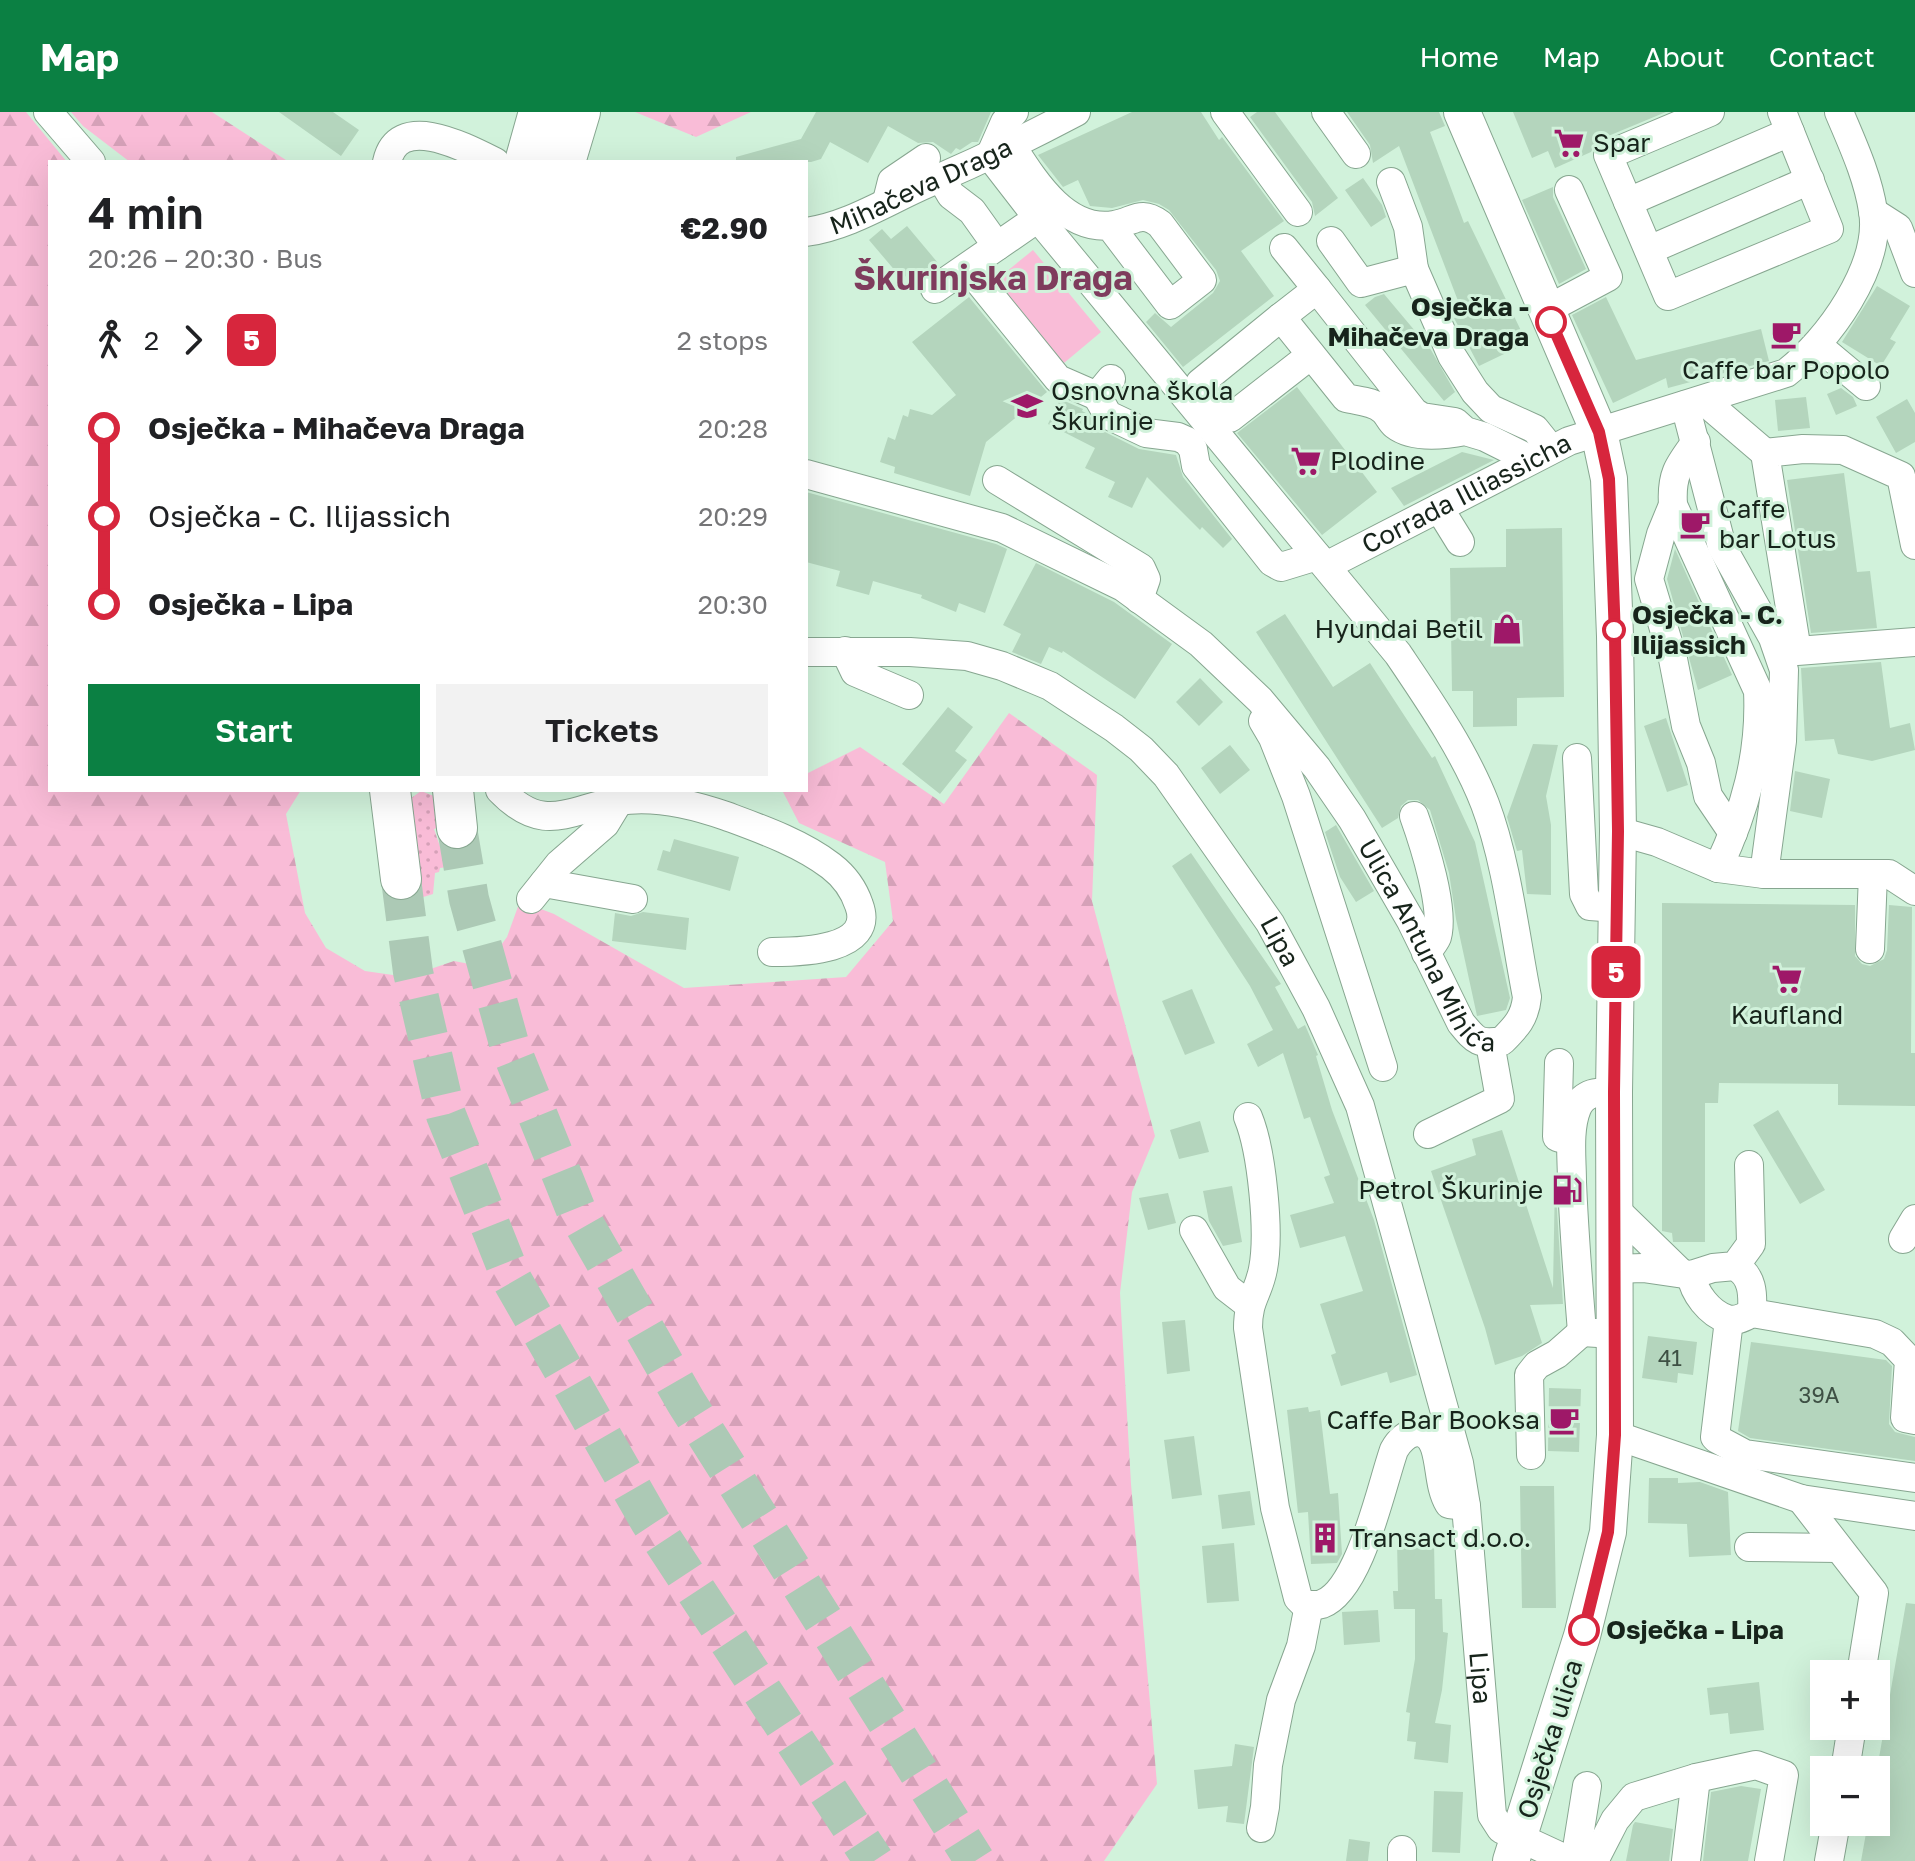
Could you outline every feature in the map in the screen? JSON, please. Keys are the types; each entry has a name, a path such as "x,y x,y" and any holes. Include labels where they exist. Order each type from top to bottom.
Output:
{"highway":[{"path":"526,160 539,112"},
{"path":"566,160 580,112"},
{"path":"390,792 401,879"}],"main road":[{"name":"Osječka ulica","path":"1462,112 1599,432 1609,479 1618,831 1614,1269 1598,1333 1615,1435 1608,1532 1582,1636 1515,1850"}],"street":[{"path":"48,112 89,160"},
{"path":"1014,112 1005,122 1001,151 1060,208 1090,223 1110,226"},
{"path":"1225,112 1298,212"},
{"path":"1326,112 1356,154"},
{"path":"1628,202 1786,122 1829,229 1668,296 1649,250 1628,202 1608,155 1710,112"},
{"name":"Corrada Illiassicha","path":"972,273 1058,379 1104,388 1108,415 1146,433 1187,441 1193,449 1196,466 1272,562 1281,567 1322,561 1439,508 1569,441 1786,373 1803,361 1859,283 1871,248 1873,212 1839,112"},
{"name":"Mihačeva Draga","path":"808,232 835,225 887,202 934,168 1001,151 1063,115"},
{"path":"388,160 391,147 409,130 443,137 491,160"},
{"name":"Ulica Antuna Mihića","path":"808,475 1002,528 1123,587 1201,644 1260,700 1317,768 1392,886 1461,1023 1474,1039 1490,1043 1502,1041 1520,1024 1526,1011 1527,997 1505,886 1484,803 1442,720 1405,664 1038,218 1001,151"},
{"path":"934,168 951,195 972,211 997,246"},
{"path":"1649,250 1810,180"},
{"path":"1391,182 1408,227 1414,269 1452,356 1475,392 1491,409 1535,429 1541,455"},
{"path":"1546,310 1608,277 1569,190"},
{"path":"1873,212 1898,228 1915,273"},
{"path":"935,289 1038,218"},
{"path":"1331,241 1361,283 1414,269"},
{"path":"1284,248 1414,412 1422,417 1455,422 1465,431 1541,455"},
{"path":"1311,355 1230,418 1200,383 1317,289"},
{"path":"1281,317 1346,398 1383,409 1399,428 1412,432 1445,435 1465,431"},
{"path":"1817,345 1866,386"},
{"path":"1694,402 1692,448 1722,547 1773,638 1784,670 1782,741 1764,874"},
{"path":"1694,402 1765,453 1803,449 1843,450 1901,476 1915,545"},
{"path":"1692,448 1671,484 1673,505 1758,691 1759,721 1754,767 1718,868"},
{"path":"1765,453 1797,651 1915,642"},
{"path":"997,480 1141,568 1146,579 1139,599"},
{"path":"1673,505 1661,534 1649,579 1673,659 1686,726 1701,763 1708,796 1733,833"},
{"path":"1439,508 1460,542"},
{"path":"845,651 855,672 909,695"},
{"name":"Lipa","path":"808,652 967,656 1002,666 1050,686 1114,728 1141,749 1166,775 1270,923 1316,1008 1360,1106 1459,1463 1466,1506 1492,1815 1515,1850 1573,1861"},
{"path":"1260,700 1255,711 1273,738 1296,796 1383,1067"},
{"path":"1577,758 1584,894 1590,906 1617,908"},
{"path":"502,792 515,806 551,817 619,801 655,800 690,804 776,836 831,866 845,879 862,912 860,924 849,939 833,946 772,952"},
{"path":"619,801 605,824 559,864 537,891 633,899"},
{"path":"1414,816 1430,869 1439,921 1436,939 1426,953"},
{"path":"1618,831 1657,842 1718,868 1764,874 1889,874 1915,891"},
{"path":"1870,949 1873,875"},
{"path":"1428,1134 1500,1099 1490,1043"},
{"path":"1559,1063 1557,1137 1571,1144"},
{"path":"1531,1455 1529,1375 1537,1365 1598,1333 1575,1253 1571,1144 1577,1107 1587,1096 1596,1092 1614,1092"},
{"path":"1248,1117 1258,1144 1264,1267 1249,1305 1248,1328 1275,1508 1298,1598 1304,1604 1319,1606 1332,1599 1346,1585 1357,1565 1394,1450 1399,1439 1408,1432 1417,1431 1434,1445 1443,1494 1449,1504 1466,1506"},
{"path":"1735,1266 1751,1244 1749,1165"},
{"path":"1614,1208 1686,1274 1693,1288 1711,1309 1740,1317 1875,1334 1892,1342 1909,1360 1905,1418 1915,1420"},
{"path":"1194,1230 1227,1288 1249,1305"},
{"path":"1614,1269 1643,1268 1686,1274 1735,1266 1744,1271 1751,1284 1740,1317 1717,1439 1745,1454 1915,1478"},
{"path":"1615,1435 1801,1499 1915,1516"},
{"path":"1801,1499 1874,1593 1863,1660"},
{"path":"1749,1547 1838,1548"},
{"path":"1261,1828 1268,1765 1281,1700 1301,1646 1309,1605"},
{"path":"1594,1861 1615,1820 1634,1797 1696,1778 1756,1765 1784,1775 1769,1861"},
{"path":"1686,1861 1696,1778"},
{"path":"1573,1861 1587,1786"},
{"path":"1829,1861 1833,1836"}],"green space":[{"path":"0,112 26,112 65,160 48,160 48,792 300,792 286,814 305,913 326,948 365,971 407,977 454,961 485,967 507,937 520,901 554,914 684,988 846,977 893,921 885,862 799,823 783,792 808,792 808,773 860,747 944,804 1009,713 1097,775 1092,901 1155,1136 1132,1192 1120,1293 1131,1484 1157,1784 1104,1861 0,1861"},
{"path":"71,112 212,112 286,160 127,160 83,126"},
{"path":"635,112 751,112 696,137"},
{"path":"1033,250 1101,332 1064,363 995,281"},
{"path":"420,792 434,796 445,825 434,829 447,867 435,873 433,894 420,898 421,872 416,869 410,799"}],"building":[{"path":"279,112 333,112 359,130 341,156"},
{"path":"816,112 991,112 978,142 972,142 960,150 956,148 951,154 933,142 918,143 888,126 868,163 830,142 821,159 811,162 736,160 736,157 801,139"},
{"path":"1132,112 1201,112 1219,140 1222,137 1284,221 1241,251 1274,296 1183,367 1146,322 1155,313 1171,327 1213,293 1220,281 1216,270 1169,210 1143,200 1112,208 1090,206 1078,180 1063,187 1038,155"},
{"path":"1257,112 1275,112 1338,198 1315,216 1312,202 1250,117"},
{"path":"1347,112 1439,112 1445,126 1430,132 1464,223 1468,221 1527,343 1479,366 1454,318 1463,314 1399,146 1373,163 1370,145"},
{"name":"Spar","path":"1513,112 1666,112 1601,139 1591,152 1555,168 1548,151 1532,158"},
{"path":"1363,178 1382,205 1386,217 1371,227 1345,190"},
{"path":"1553,187 1553,197 1586,269 1559,284 1522,200"},
{"path":"907,226 938,263 913,285 900,270 897,273 869,240 882,229 891,239"},
{"path":"1877,286 1910,306 1890,339 1896,342 1881,366 1842,342"},
{"path":"1384,294 1431,350 1455,392 1444,401 1365,305"},
{"path":"969,297 1047,392 986,442 970,496 894,473 895,467 880,462 888,437 895,440 903,415 908,417 910,409 932,415 956,395 912,342"},
{"path":"1606,297 1636,360 1761,329 1769,361 1668,388 1666,378 1613,403 1572,315"},
{"name":"Plodine","path":"1297,387 1377,492 1322,535 1237,433"},
{"path":"1841,388 1853,397 1857,406 1836,415 1827,394"},
{"path":"1806,397 1810,428 1778,431 1775,400"},
{"path":"1060,399 1083,409 1101,430 1139,449 1176,455 1183,477 1232,539 1223,548 1202,527 1200,530 1147,477 1132,508 1108,497 1115,482 1085,468 1095,448 1048,424"},
{"path":"1907,399 1915,413 1915,442 1896,453 1876,417"},
{"path":"1462,452 1494,460 1404,506 1391,488"},
{"path":"1844,473 1857,572 1870,571 1877,628 1811,633 1787,480"},
{"path":"808,493 1007,549 985,613 959,603 956,612 921,598 922,595 873,581 869,595 836,586 840,571 808,563"},
{"name":"Hyundai Betil","path":"1562,528 1564,697 1517,698 1517,726 1473,727 1473,691 1452,691 1450,568 1506,567 1506,529"},
{"path":"1675,549 1732,675 1698,690 1667,579"},
{"path":"1036,563 1114,602 1172,644 1135,699 1063,651 1049,647 1041,664 1012,652 1021,634 1003,625"},
{"path":"1285,614 1333,687 1370,663 1432,758 1435,756 1475,842 1510,998 1506,1010 1477,1016 1449,873 1430,810 1418,800 1408,800 1401,806 1398,818 1382,828 1256,632"},
{"path":"1881,662 1890,728 1910,723 1915,750 1872,761 1838,754 1834,739 1805,741 1801,668"},
{"path":"1200,678 1223,702 1199,726 1176,702"},
{"path":"948,707 973,727 955,751 967,760 940,794 902,764"},
{"path":"1666,718 1688,785 1667,792 1644,726"},
{"path":"1533,744 1558,745 1546,796 1551,825 1551,895 1527,894 1522,850 1517,851 1507,817"},
{"path":"1230,745 1250,770 1220,794 1201,768"},
{"path":"1795,771 1830,779 1822,818 1790,811"},
{"path":"1336,825 1374,891 1356,902 1340,877 1325,832"},
{"path":"674,839 739,857 730,891 657,870 663,850 670,852"},
{"path":"1191,853 1281,984 1275,987 1298,1029 1305,1025 1318,1055 1332,1110 1374,1220 1417,1375 1390,1383 1387,1372 1341,1386 1331,1355 1336,1353 1320,1304 1363,1291 1345,1236 1300,1248 1290,1215 1334,1203 1324,1177 1330,1175 1310,1117 1304,1119 1283,1053 1258,1067 1247,1044 1273,1030 1250,986 1172,866"},
{"name":"Kaufland","path":"1662,903 1855,905 1855,956 1862,964 1870,966 1884,959 1887,950 1889,905 1912,907 1911,1053 1915,1053 1915,1106 1838,1105 1838,1084 1719,1083 1718,1103 1705,1103 1705,1242 1673,1242 1672,1233 1662,1231"},
{"path":"643,912 689,918 686,950 612,941 615,913 631,916"},
{"path":"1192,989 1215,1043 1185,1055 1162,1001"},
{"path":"1778,1110 1825,1190 1800,1204 1753,1125"},
{"path":"1200,1121 1209,1152 1179,1159 1170,1130"},
{"path":"1502,1130 1553,1288 1555,1179 1563,1304 1530,1305 1542,1343 1522,1356 1495,1365 1431,1171 1476,1155 1472,1139"},
{"path":"1232,1186 1242,1242 1223,1246 1209,1221 1203,1191"},
{"path":"1168,1193 1176,1223 1148,1230 1139,1198"},
{"path":"1185,1320 1190,1371 1167,1374 1162,1322"},
{"path":"1648,1336 1697,1342 1693,1375 1678,1373 1677,1383 1642,1378"},
{"path":"1751,1342 1886,1360 1892,1366 1889,1424 1895,1432 1915,1437 1915,1461 1750,1438 1738,1431"},
{"name":"Caffe Bar Booksa","path":"1549,1388 1581,1389 1579,1452 1548,1451"},
{"path":"1308,1407 1309,1412 1320,1410 1330,1494 1338,1493 1342,1554 1337,1563 1311,1564 1308,1512 1298,1513 1287,1410"},
{"path":"1194,1436 1202,1495 1172,1499 1164,1440"},
{"path":"1649,1478 1678,1478 1678,1483 1700,1482 1728,1492 1731,1555 1689,1557 1687,1524 1648,1523"},
{"path":"1520,1486 1554,1486 1556,1608 1522,1608"},
{"path":"1250,1491 1255,1525 1222,1529 1218,1495"},
{"path":"1397,1541 1434,1541 1435,1599 1442,1599 1443,1632 1448,1633 1435,1723 1451,1725 1448,1763 1414,1759 1416,1742 1407,1741 1410,1713 1406,1712 1415,1659 1415,1609 1394,1609 1393,1591 1398,1591"},
{"path":"1234,1543 1239,1601 1207,1603 1202,1546"},
{"path":"1906,1603 1915,1604 1915,1861 1861,1861 1865,1836 1890,1836 1890,1756 1879,1756 1882,1740 1890,1740 1890,1695"},
{"path":"1378,1610 1380,1642 1344,1645 1342,1612"},
{"path":"1759,1682 1764,1730 1730,1734 1728,1713 1710,1715 1707,1688"},
{"path":"1235,1744 1254,1747 1244,1824 1226,1822 1228,1806 1198,1809 1194,1770 1232,1766"},
{"path":"1741,1786 1761,1789 1748,1861 1703,1861 1711,1792"},
{"path":"1434,1791 1463,1792 1460,1853 1432,1852"},
{"path":"1635,1822 1673,1829 1669,1861 1626,1861"},
{"path":"1349,1839 1370,1842 1368,1861 1346,1861"}],"tunnel":[{"path":"457,828 469,899 510,1047 576,1210 686,1402 975,1861"},
{"path":"401,879 413,972 446,1115 512,1280 650,1521 874,1861"}],"bus line":[{"name":"5","path":"1551,322 1599,432 1609,479 1615,636 1618,831 1614,1092 1615,1435 1608,1532 1584,1630"}],"place":[{"name":"Spar","path":"1569,143"},
{"name":"Osječka - Mihačeva Draga","path":"1551,322"},
{"name":"Caffe bar Popolo","path":"1786,334"},
{"name":"Osnovna škola Škurinje","path":"1027,406"},
{"name":"Plodine","path":"1306,461"},
{"name":"Caffe bar Lotus","path":"1695,524"},
{"name":"Hyundai Betil","path":"1507,629"},
{"name":"Osječka - C. Ilijassich","path":"1614,630"},
{"name":"Kaufland","path":"1787,979"},
{"name":"Petrol Škurinje","path":"1567,1190"},
{"name":"Caffe Bar Booksa","path":"1564,1420"},
{"name":"Transact d.o.o.","path":"1325,1538"},
{"name":"Osječka - Lipa","path":"1584,1630"}],"district":[{"name":"Škurinjska Draga","path":"993,278"}]}
